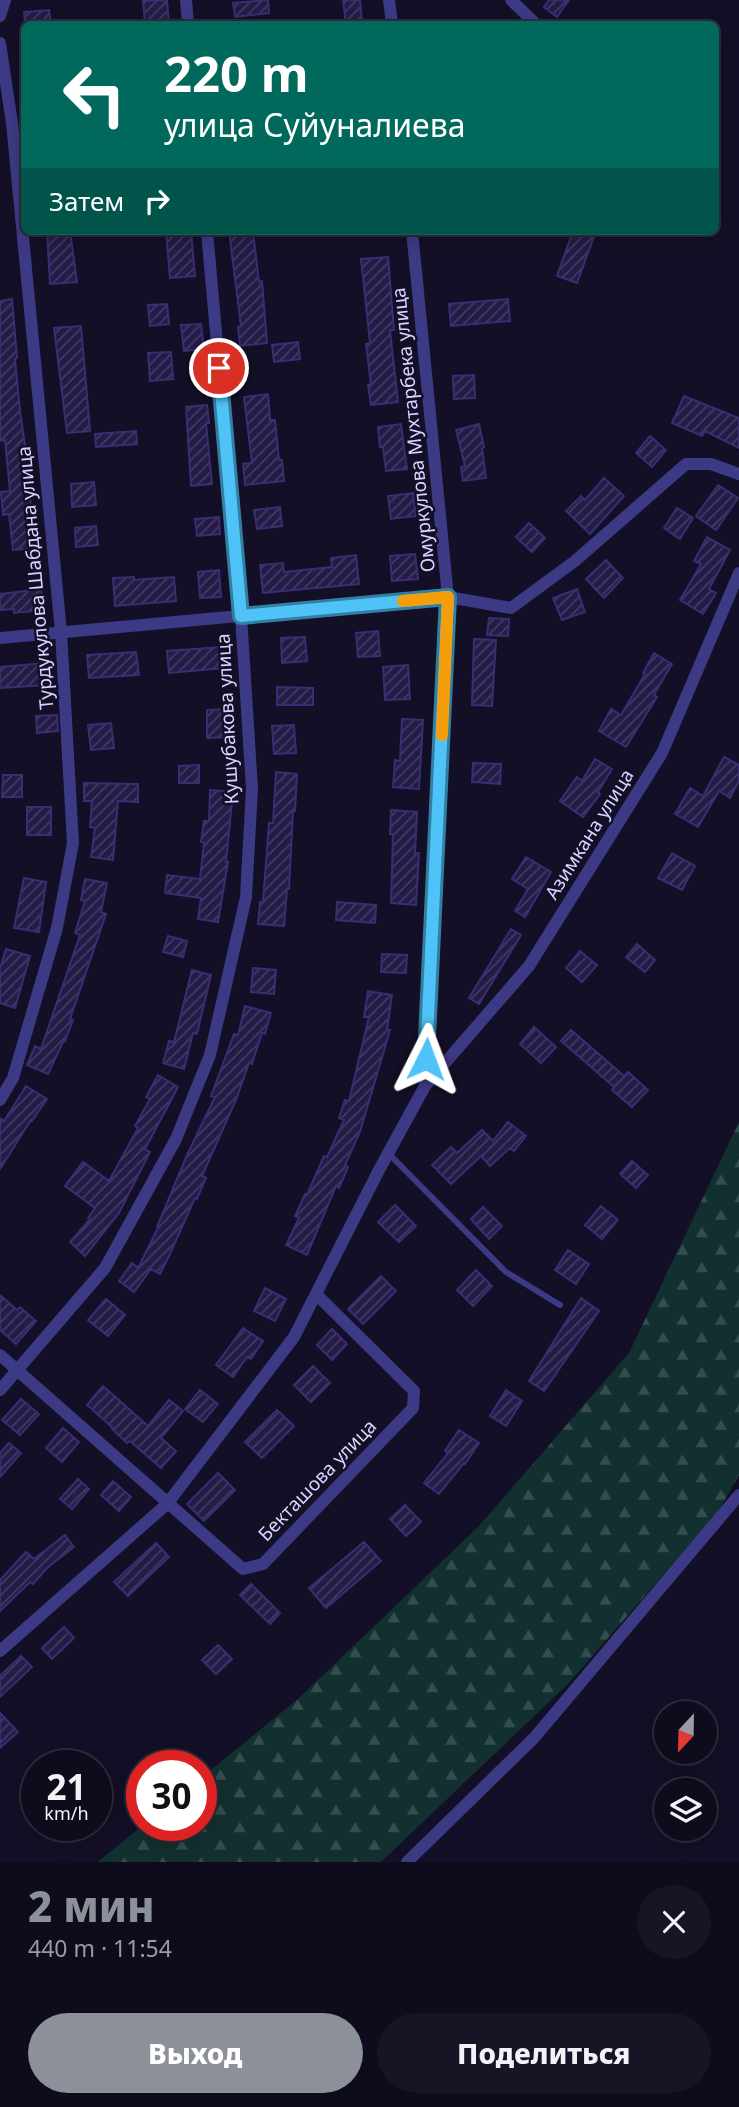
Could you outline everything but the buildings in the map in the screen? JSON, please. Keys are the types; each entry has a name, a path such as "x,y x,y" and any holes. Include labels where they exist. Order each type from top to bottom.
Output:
{"street":[{"path":"0,16 5,0"},
{"path":"186,0 188,21"},
{"path":"390,0 392,21"},
{"path":"511,0 533,21"},
{"name":"Турдукулова Шабдана улица","path":"0,43 12,123 21,216"},
{"name":"Турдукулова Шабдана улица","path":"0,1100 13,1077 57,928 73,843 61,632 23,235"},
{"name":"Кушубакова улица","path":"0,1390 106,1268 176,1139 209,1055 246,897 252,789 241,616 207,235"},
{"name":"Омуркулова Мухтарбека улица","path":"0,1651 167,1504 294,1337 425,1086 448,597 412,235"},
{"path":"0,638 448,597 511,608 575,561 686,464 711,464 739,474"},
{"name":"Азимкана улица","path":"425,1086 529,966 662,754 739,573"},
{"name":"Бекташова улица","path":"0,1355 243,1569 263,1564 413,1409 414,1391 316,1294"},
{"path":"407,1862 534,1738 739,1495"}],"lane":[{"path":"389,1153 506,1272 560,1305"}],"green space":[{"path":"739,1122 739,1475 718,1512 568,1684 381,1862 98,1862 126,1839 217,1841 217,1765 298,1699 479,1526 629,1353"}],"slow traffic":[{"path":"403,601 448,597 442,735"}],"route":[{"path":"219,368 241,616 448,597 426,1059"}]}
